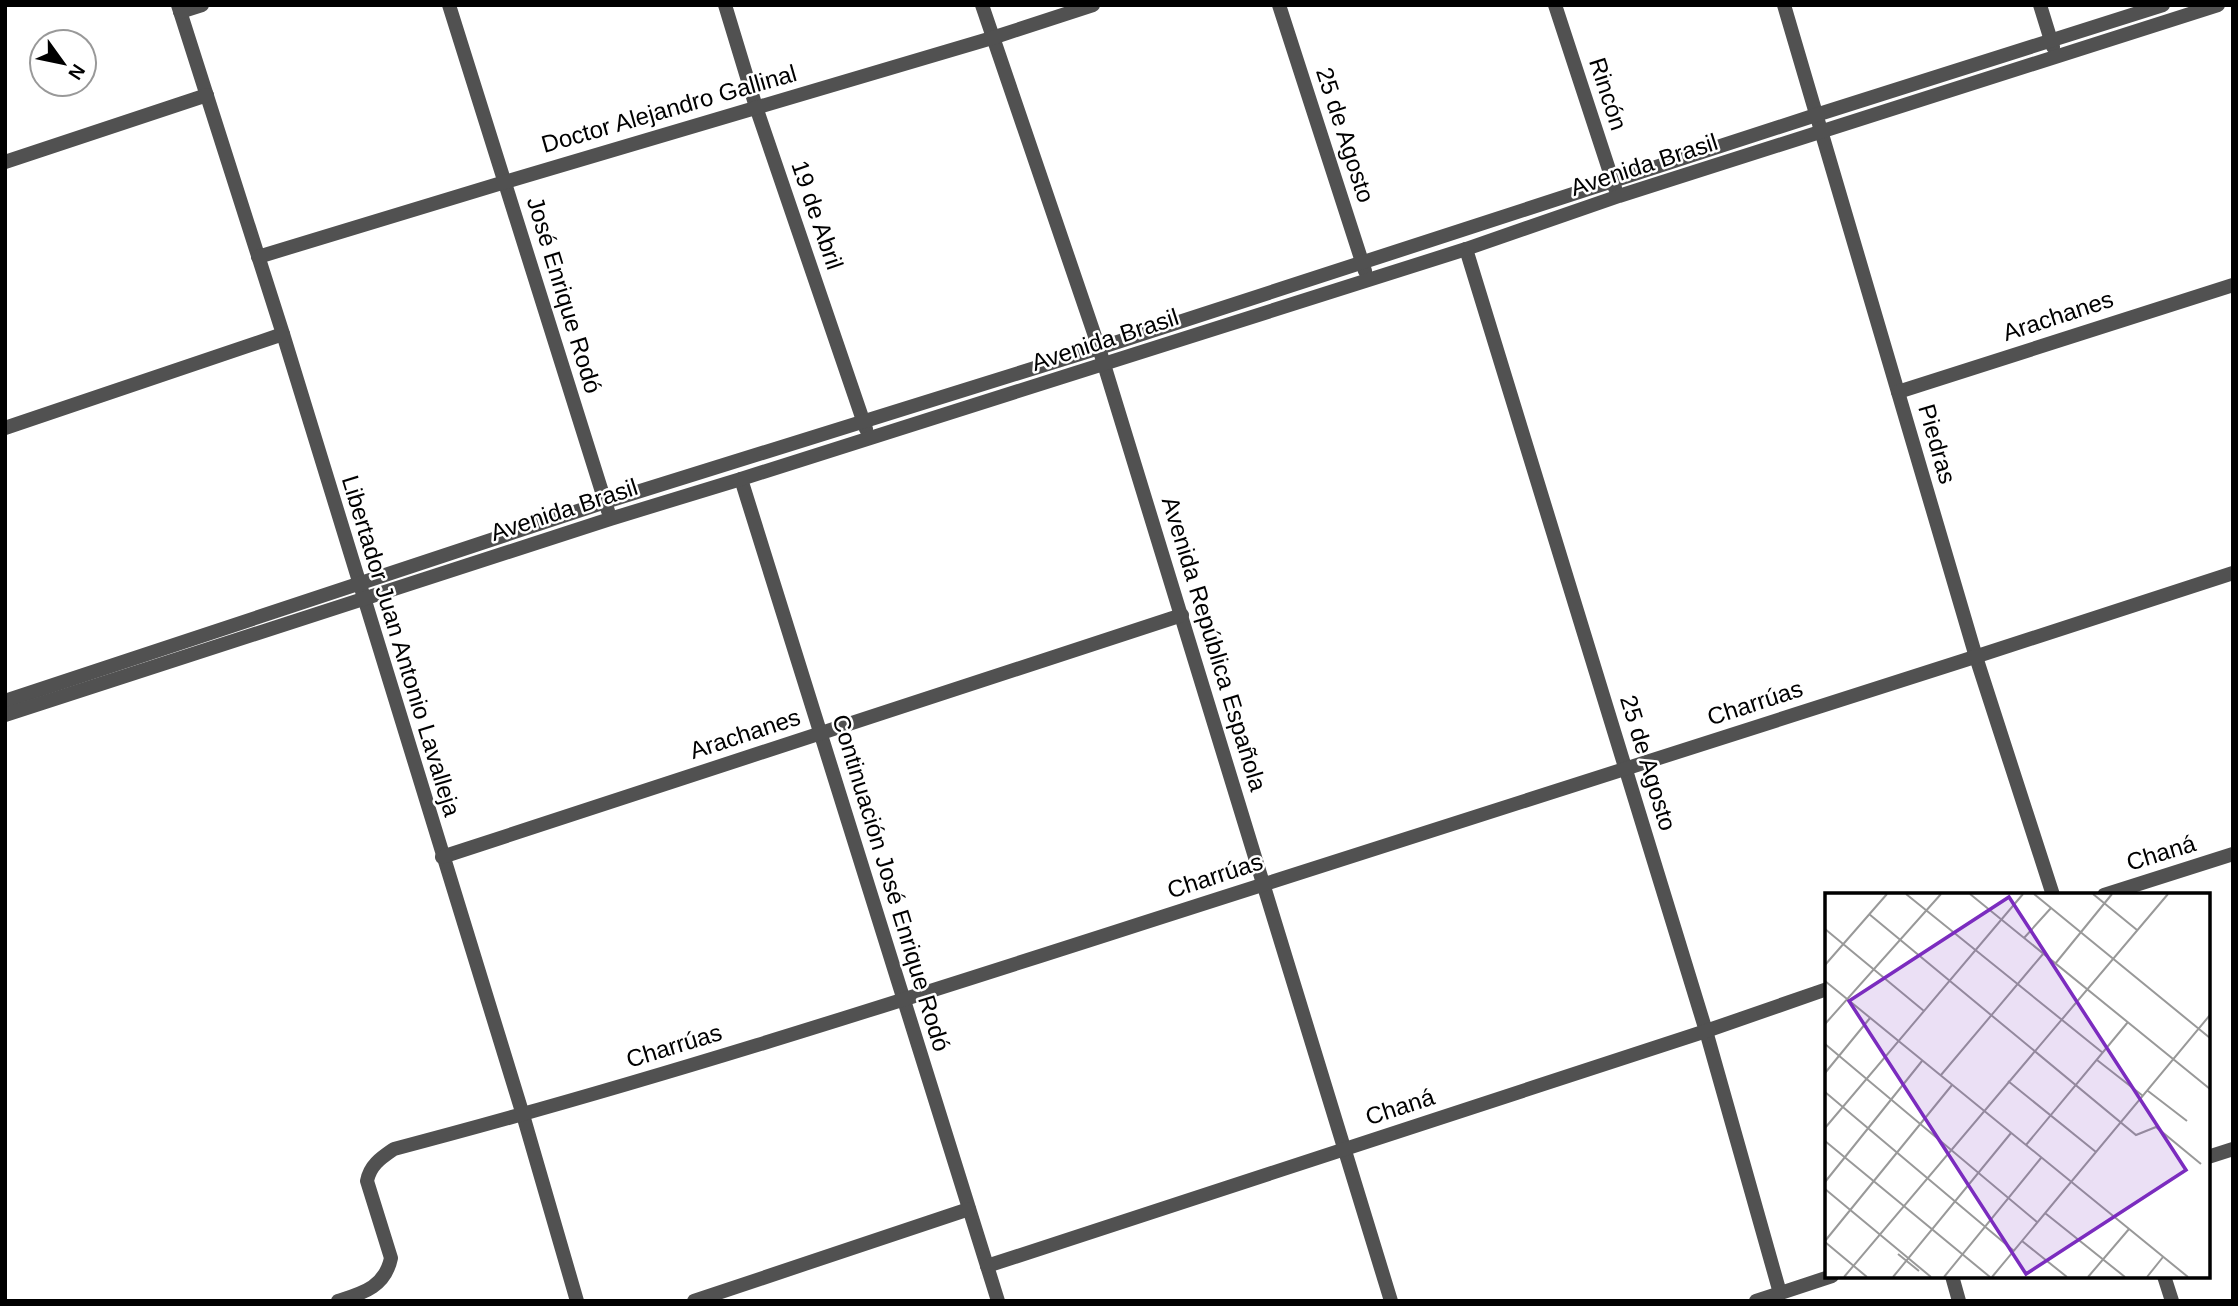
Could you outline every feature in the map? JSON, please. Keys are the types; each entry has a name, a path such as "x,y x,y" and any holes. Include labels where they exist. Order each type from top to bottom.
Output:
{"street":[{"path":"179,9 202,5"},
{"name":"José Enrique Rodó","path":"449,5 610,519"},
{"name":"19 de Abril","path":"724,5 869,438"},
{"name":"Avenida República Española","path":"982,5 1099,348 1102,365 1182,615 1391,1301"},
{"name":"Doctor Alejandro Gallinal","path":"258,257 992,38 1093,5"},
{"name":"25 de Agosto","path":"1279,5 1368,279"},
{"name":"Rincón","path":"1555,5 1616,189"},
{"name":"Piedras","path":"1784,5 1976,657 2052,893"},
{"path":"2040,5 2056,56"},
{"name":"Avenida Brasil","path":"5,715 610,519 1466,249 1616,189 1816,115 2163,5"},
{"name":"Avenida Brasil","path":"5,701 605,502 863,420 1363,263 1822,131 2218,5"},
{"name":"Libertador Juan Antonio Lavalleja","path":"179,9 283,334 523,1115 577,1301"},
{"path":"5,162 207,95"},
{"name":"25 de Agosto","path":"1466,249 1706,1031 1780,1293"},
{"name":"Arachanes","path":"1898,392 2233,285"},
{"path":"5,428 283,334"},
{"name":"Continuación José Enrique Rodó","path":"741,479 998,1301"},
{"name":"Charrúas","path":"338,1301 363,1293 382,1279 388,1269 391,1258 367,1181 369,1170 394,1149 523,1115 904,999 2233,573"},
{"name":"Arachanes","path":"442,857 1182,615"},
{"name":"Chaná","path":"2110,893 2233,854"},
{"name":"Chaná","path":"987,1266 1825,990"},
{"path":"2210,1156 2233,1149"},
{"path":"694,1301 969,1209"},
{"path":"1756,1301 1826,1278"},
{"path":"1953,1278 1959,1301"},
{"path":"2165,1278 2172,1301"}]}
